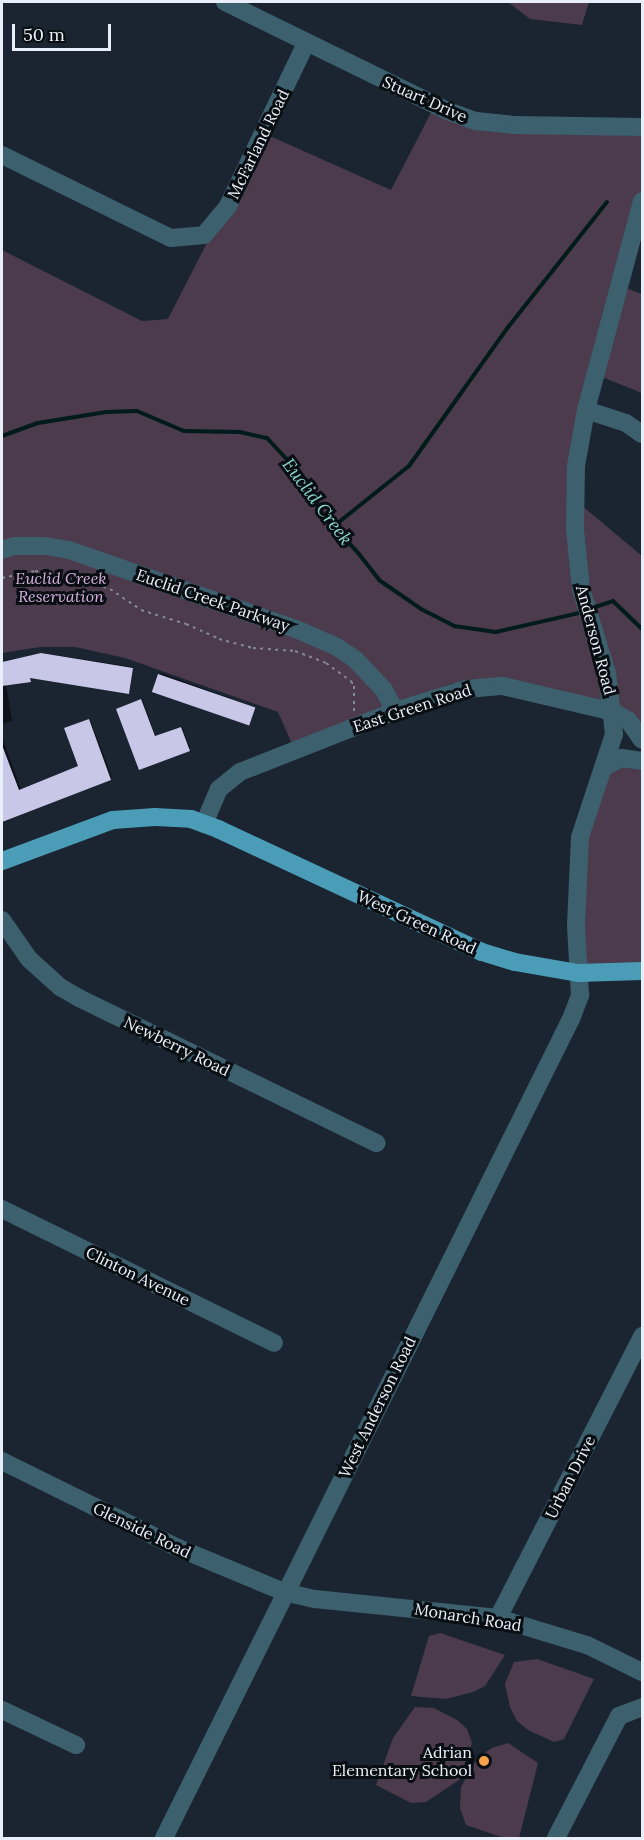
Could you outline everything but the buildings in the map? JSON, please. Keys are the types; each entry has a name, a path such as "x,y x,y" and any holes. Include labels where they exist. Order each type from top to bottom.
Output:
{"main road":[{"name":"West Green Road","path":"2,861 113,820 166,817 204,824 482,952 515,962 578,973 642,971"}],"street":[{"name":"Stuart Drive","path":"225,2 445,110 476,121 513,125 642,127"},
{"name":"McFarland Road","path":"2,155 171,238 204,235 228,206 306,43"},
{"name":"Anderson Road","path":"578,973 577,864 587,810 612,745 614,712 607,673 581,590 574,499 577,458 586,410 637,243 642,201"},
{"path":"586,410 626,423 642,434"},
{"name":"Euclid Creek Parkway","path":"2,550 14,546 46,546 69,550 296,629 337,647 355,660 384,690 395,711"},
{"name":"East Green Road","path":"204,824 219,789 231,777 395,711 484,686 503,686 614,712 628,720 642,740"},
{"path":"603,768 621,758 642,761"},
{"name":"Newberry Road","path":"2,920 29,959 60,987 376,1143"},
{"name":"West Anderson Road","path":"164,1839 284,1592 571,1019 580,994 578,973"},
{"name":"Clinton Avenue","path":"2,1209 274,1343"},
{"name":"Urban Drive","path":"498,1618 642,1335"},
{"name":"Glenside Road","path":"2,1461 176,1547 284,1592"},
{"name":"Monarch Road","path":"284,1592 315,1599 498,1618 587,1645 642,1672"},
{"path":"556,1839 619,1716 642,1707"},
{"path":"2,1710 75,1744"}],"path":[{"path":"2,578 35,572 75,577 110,589 141,610 186,624 219,639 253,648 295,651 326,663 346,676 354,686 354,711 359,725"}],"green space":[{"path":"508,2 589,2 582,25 530,19"},
{"name":"Euclid Creek Reservation","path":"435,105 445,110 642,127 642,201 620,286 642,294 642,393 597,375 574,499 642,556 642,740 621,715 466,689 453,683 292,744 278,712 125,658 75,647 40,647 2,653 2,250 142,321 168,319 263,133 391,190"},
{"path":"642,761 642,971 578,973 577,864 603,768"},
{"path":"440,1633 505,1655 485,1686 473,1692 446,1699 411,1696 429,1636"},
{"path":"537,1659 594,1679 564,1739 554,1742 528,1730 517,1721 510,1707 505,1684 514,1662"},
{"path":"415,1707 434,1708 457,1720 467,1729 472,1743 459,1780 426,1802 411,1803 376,1785 393,1738"},
{"path":"508,1743 538,1763 519,1838 504,1838 466,1825 460,1808 461,1787 478,1757 492,1748"}],"waterway":[{"path":"334,526 409,466 509,326 607,202"},
{"name":"Euclid Creek","path":"2,436 38,423 106,412 137,411 184,431 240,432 267,438 306,480 323,515 359,554 379,580 421,609 454,626 496,632 583,612"},
{"name":"Euclid Creek","path":"592,608 613,601 642,629"}],"place":[{"name":"Adrian Elementary School","path":"484,1761"}]}
